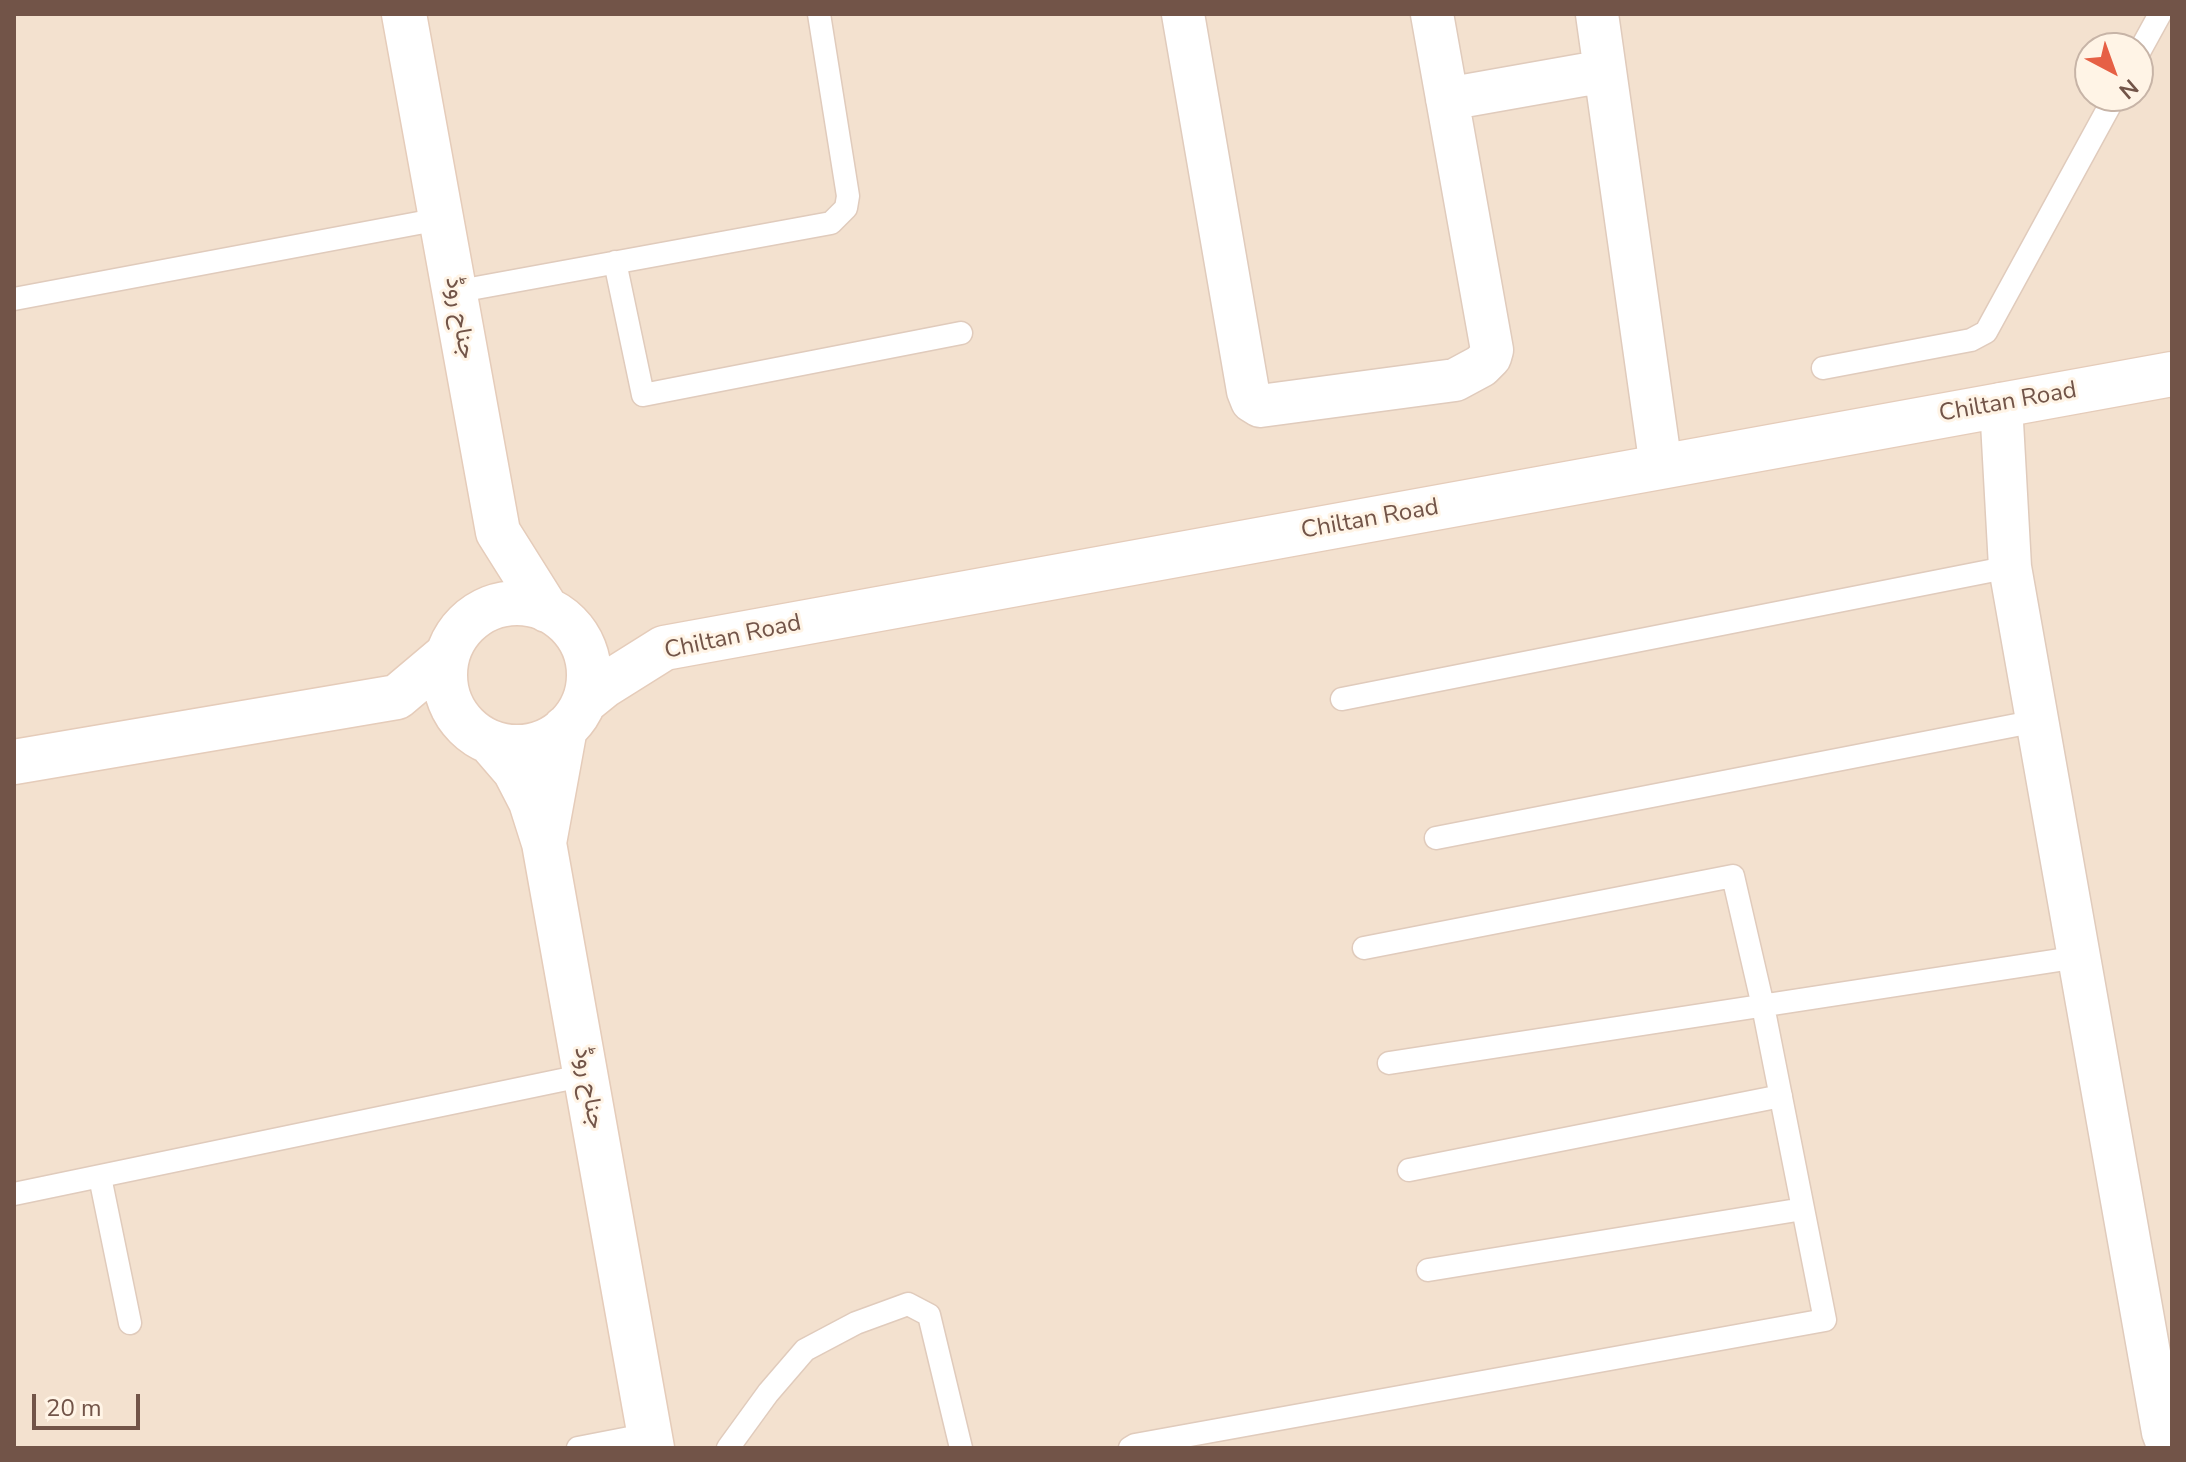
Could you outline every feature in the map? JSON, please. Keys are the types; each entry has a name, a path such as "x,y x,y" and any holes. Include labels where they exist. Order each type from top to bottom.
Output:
{"street":[{"name":"جناح روڈ","path":"404,14 498,532 560,620"},
{"path":"1183,14 1248,391 1252,401 1260,406 1455,380 1481,366 1490,357 1492,350 1432,14"},
{"path":"1597,14 1661,467"},
{"path":"1447,99 1605,71"},
{"name":"Chiltan Road","path":"574,715 605,685 664,648 2172,374"},
{"path":"2001,404 2010,567 2160,1416 2169,1448"},
{"path":"397,697 448,654 457,637 478,613 491,588 497,562 498,532"},
{"path":"478,613 505,604 527,604 628,649 664,648"},
{"path":"448,654 447,694 471,731 490,742 512,747 534,745 555,737 574,715 589,680 588,658 579,638 560,620"},
{"path":"14,762 397,697 453,707"},
{"name":"جناح روڈ","path":"574,715 544,843 651,1441"},
{"path":"490,742 515,771 531,802 544,843"}],"lane":[{"path":"454,292 831,223 846,208 848,196 819,14"},
{"path":"2150,32 2160,14"},
{"path":"1823,368 1971,340 1986,332 2106,112"},
{"path":"14,299 440,219"},
{"path":"615,262 643,395 961,333"},
{"path":"1342,699 2010,567"},
{"path":"1436,838 2037,721"},
{"path":"1130,1448 1825,1320 1763,1006 1733,876 1364,948"},
{"path":"1389,1063 2079,957"},
{"path":"14,1194 586,1075"},
{"path":"1409,1170 1781,1096"},
{"path":"100,1177 130,1323"},
{"path":"1428,1270 1803,1209"},
{"path":"728,1448 768,1393 805,1350 856,1323 908,1304 929,1315 961,1448"},
{"path":"578,1448 651,1441"}],"shaded area":[{"path":"14,14 2172,14 2172,1448 14,1448"}]}
